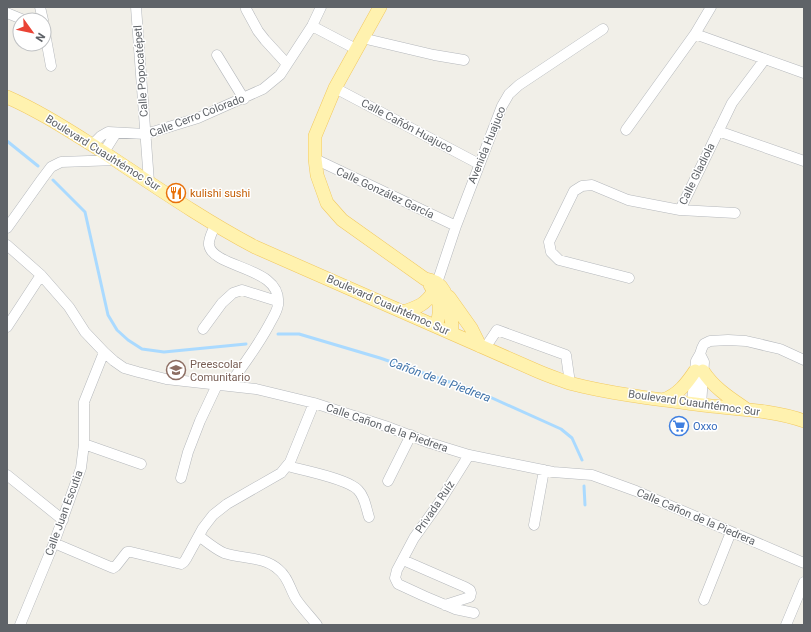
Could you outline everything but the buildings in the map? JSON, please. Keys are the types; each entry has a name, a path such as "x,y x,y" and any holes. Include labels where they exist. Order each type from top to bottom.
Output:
{"main road":[{"path":"380,7 336,88 315,136 317,175 327,203 342,220 435,286 458,309 483,347"},
{"name":"Boulevard Cuauhtémoc Sur","path":"7,97 47,118 104,152 215,225 255,247 535,370 570,383 624,394 747,410 786,416 804,421"},
{"path":"403,312 425,303 435,286"},
{"path":"435,286 439,304 439,317 436,326"},
{"path":"435,286 449,303 452,333"},
{"path":"663,400 669,398 679,390 699,371 713,385 747,410"}],"street":[{"name":"Calle Popocatépetl","path":"136,7 146,134"},
{"name":"Calle Cerro Colorado","path":"149,182 146,134 198,118 263,90 280,75 312,26 321,7"},
{"path":"626,130 695,34 711,7"},
{"path":"246,10 258,31 287,64"},
{"path":"312,26 359,44 464,60"},
{"name":"Avenida Huajuco","path":"435,286 479,164 502,106 509,94 519,85 603,29"},
{"path":"695,34 804,73"},
{"path":"48,52 51,66"},
{"path":"217,55 244,98"},
{"name":"Calle Gladiola","path":"629,278 559,260 551,252 549,242 574,191 582,186 592,185 628,200 680,210 732,103 765,59"},
{"name":"Calle Cañón Huajuco","path":"336,88 479,164"},
{"path":"718,131 804,161"},
{"path":"92,145 101,136 108,132 146,134"},
{"path":"104,152 116,133"},
{"name":"Calle González García","path":"315,159 456,226"},
{"path":"7,228 51,167 60,162 116,160"},
{"path":"680,210 735,213"},
{"path":"215,225 209,242 209,247 212,252 217,256 250,271 271,284 276,289 278,305 275,315 256,348 228,386"},
{"name":"Calle Cañon de la Piedrera","path":"7,245 41,274 69,307 85,332 104,352 124,368 166,379 256,390 314,404 385,426 469,455 553,472 592,475 636,491 804,563"},
{"path":"7,327 41,274"},
{"path":"203,329 222,303 233,293 242,290 277,301"},
{"path":"483,347 497,330 566,356 570,383"},
{"path":"696,404 699,371 704,362 700,354 704,344 710,341 746,341 780,349 804,360"},
{"name":"Calle Juan Escutia","path":"20,625 63,520 81,468 84,444 84,402 104,352"},
{"path":"181,478 188,452 200,421 217,385"},
{"path":"54,543 113,568 128,552 180,564 184,562 203,528 213,515 227,504 281,473 287,466 314,404"},
{"path":"388,481 411,436"},
{"path":"84,444 141,464"},
{"name":"Privada Ruíz","path":"445,605 398,584 395,578 397,570 414,538 439,503 469,455"},
{"path":"287,466 323,475 350,484 359,490 369,517"},
{"path":"534,525 544,470"},
{"path":"7,475 63,520"},
{"path":"704,600 731,532"},
{"path":"199,536 215,549 225,553 268,563 278,569 286,576 297,600 317,625"},
{"path":"403,560 465,587 472,593 470,597 445,605"},
{"path":"787,623 804,582"},
{"path":"445,605 474,613"}],"waterway":[{"name":"Cañón de la Piedrera","path":"7,141 38,166"},
{"name":"Cañón de la Piedrera","path":"53,180 85,212 108,315 117,330 128,340 142,349 164,352 246,344"},
{"name":"Cañón de la Piedrera","path":"278,334 299,334 380,358 481,393 561,429 572,438 582,460"},
{"name":"Cañón de la Piedrera","path":"584,486 585,505"}],"place":[{"name":"kulishi sushi","path":"176,193"},
{"name":"Preescolar Comunitario","path":"176,370"},
{"name":"Oxxo","path":"679,426"}]}
